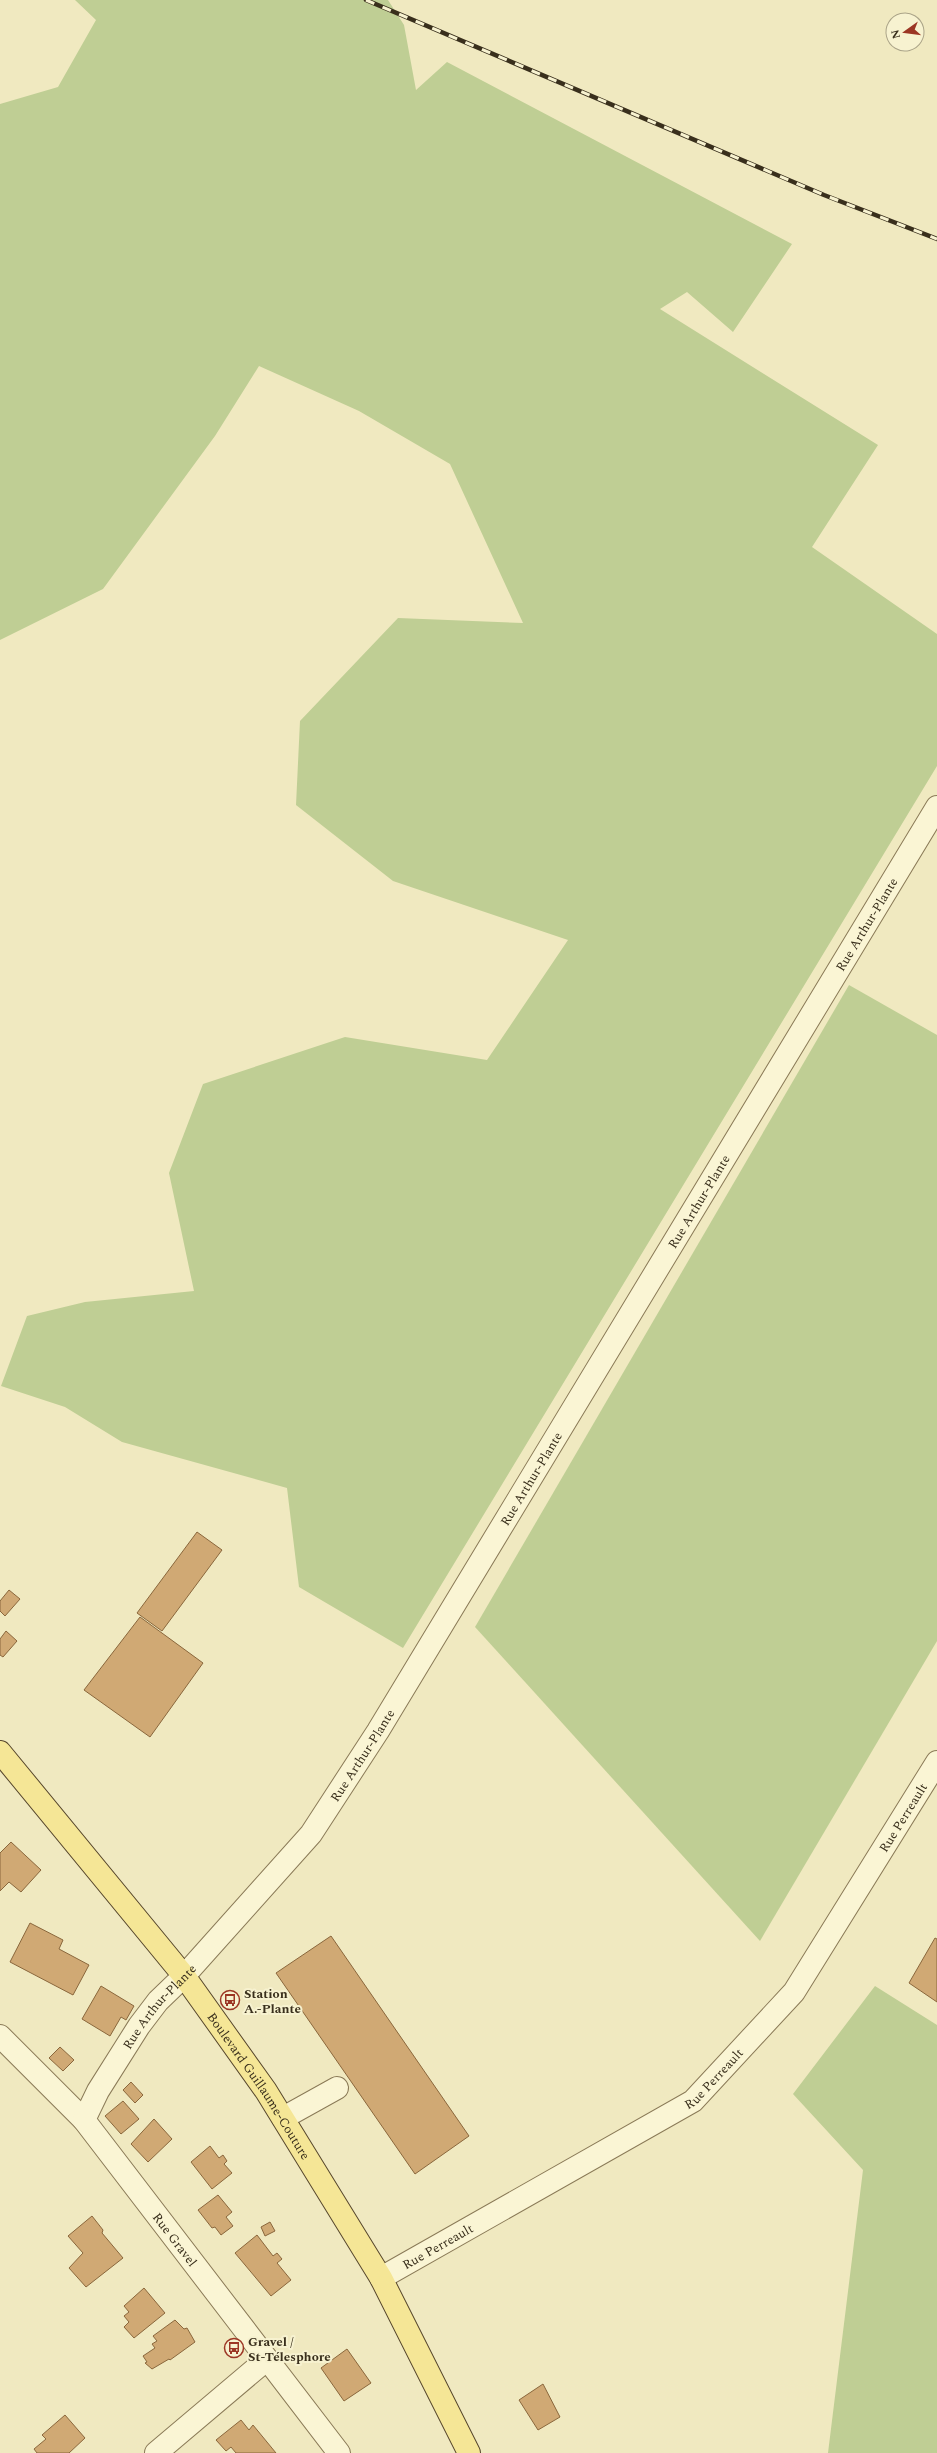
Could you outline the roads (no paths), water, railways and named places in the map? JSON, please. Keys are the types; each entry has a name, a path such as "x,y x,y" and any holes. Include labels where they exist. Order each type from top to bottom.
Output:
{"main road":[{"name":"Boulevard Guillaume-Couture","path":"0,1752 184,1976 213,2015 283,2118 381,2278 469,2453"}],"street":[{"name":"Rue Arthur-Plante","path":"84,2120 98,2091 139,2026 158,2001 184,1976 311,1834 378,1731 937,807"},
{"name":"Rue Perreault","path":"381,2278 693,2101 794,1992 937,1762"},
{"name":"Rue Gravel","path":"0,2036 84,2120 129,2176 266,2360 339,2453"},
{"path":"283,2118 337,2088"},
{"path":"156,2453 266,2360"}],"railway":[{"path":"366,0 824,195 937,239"}],"place":[{"name":"Station A.-Plante","path":"230,2000"},
{"name":"Gravel / St-Télesphore","path":"234,2348"}]}
